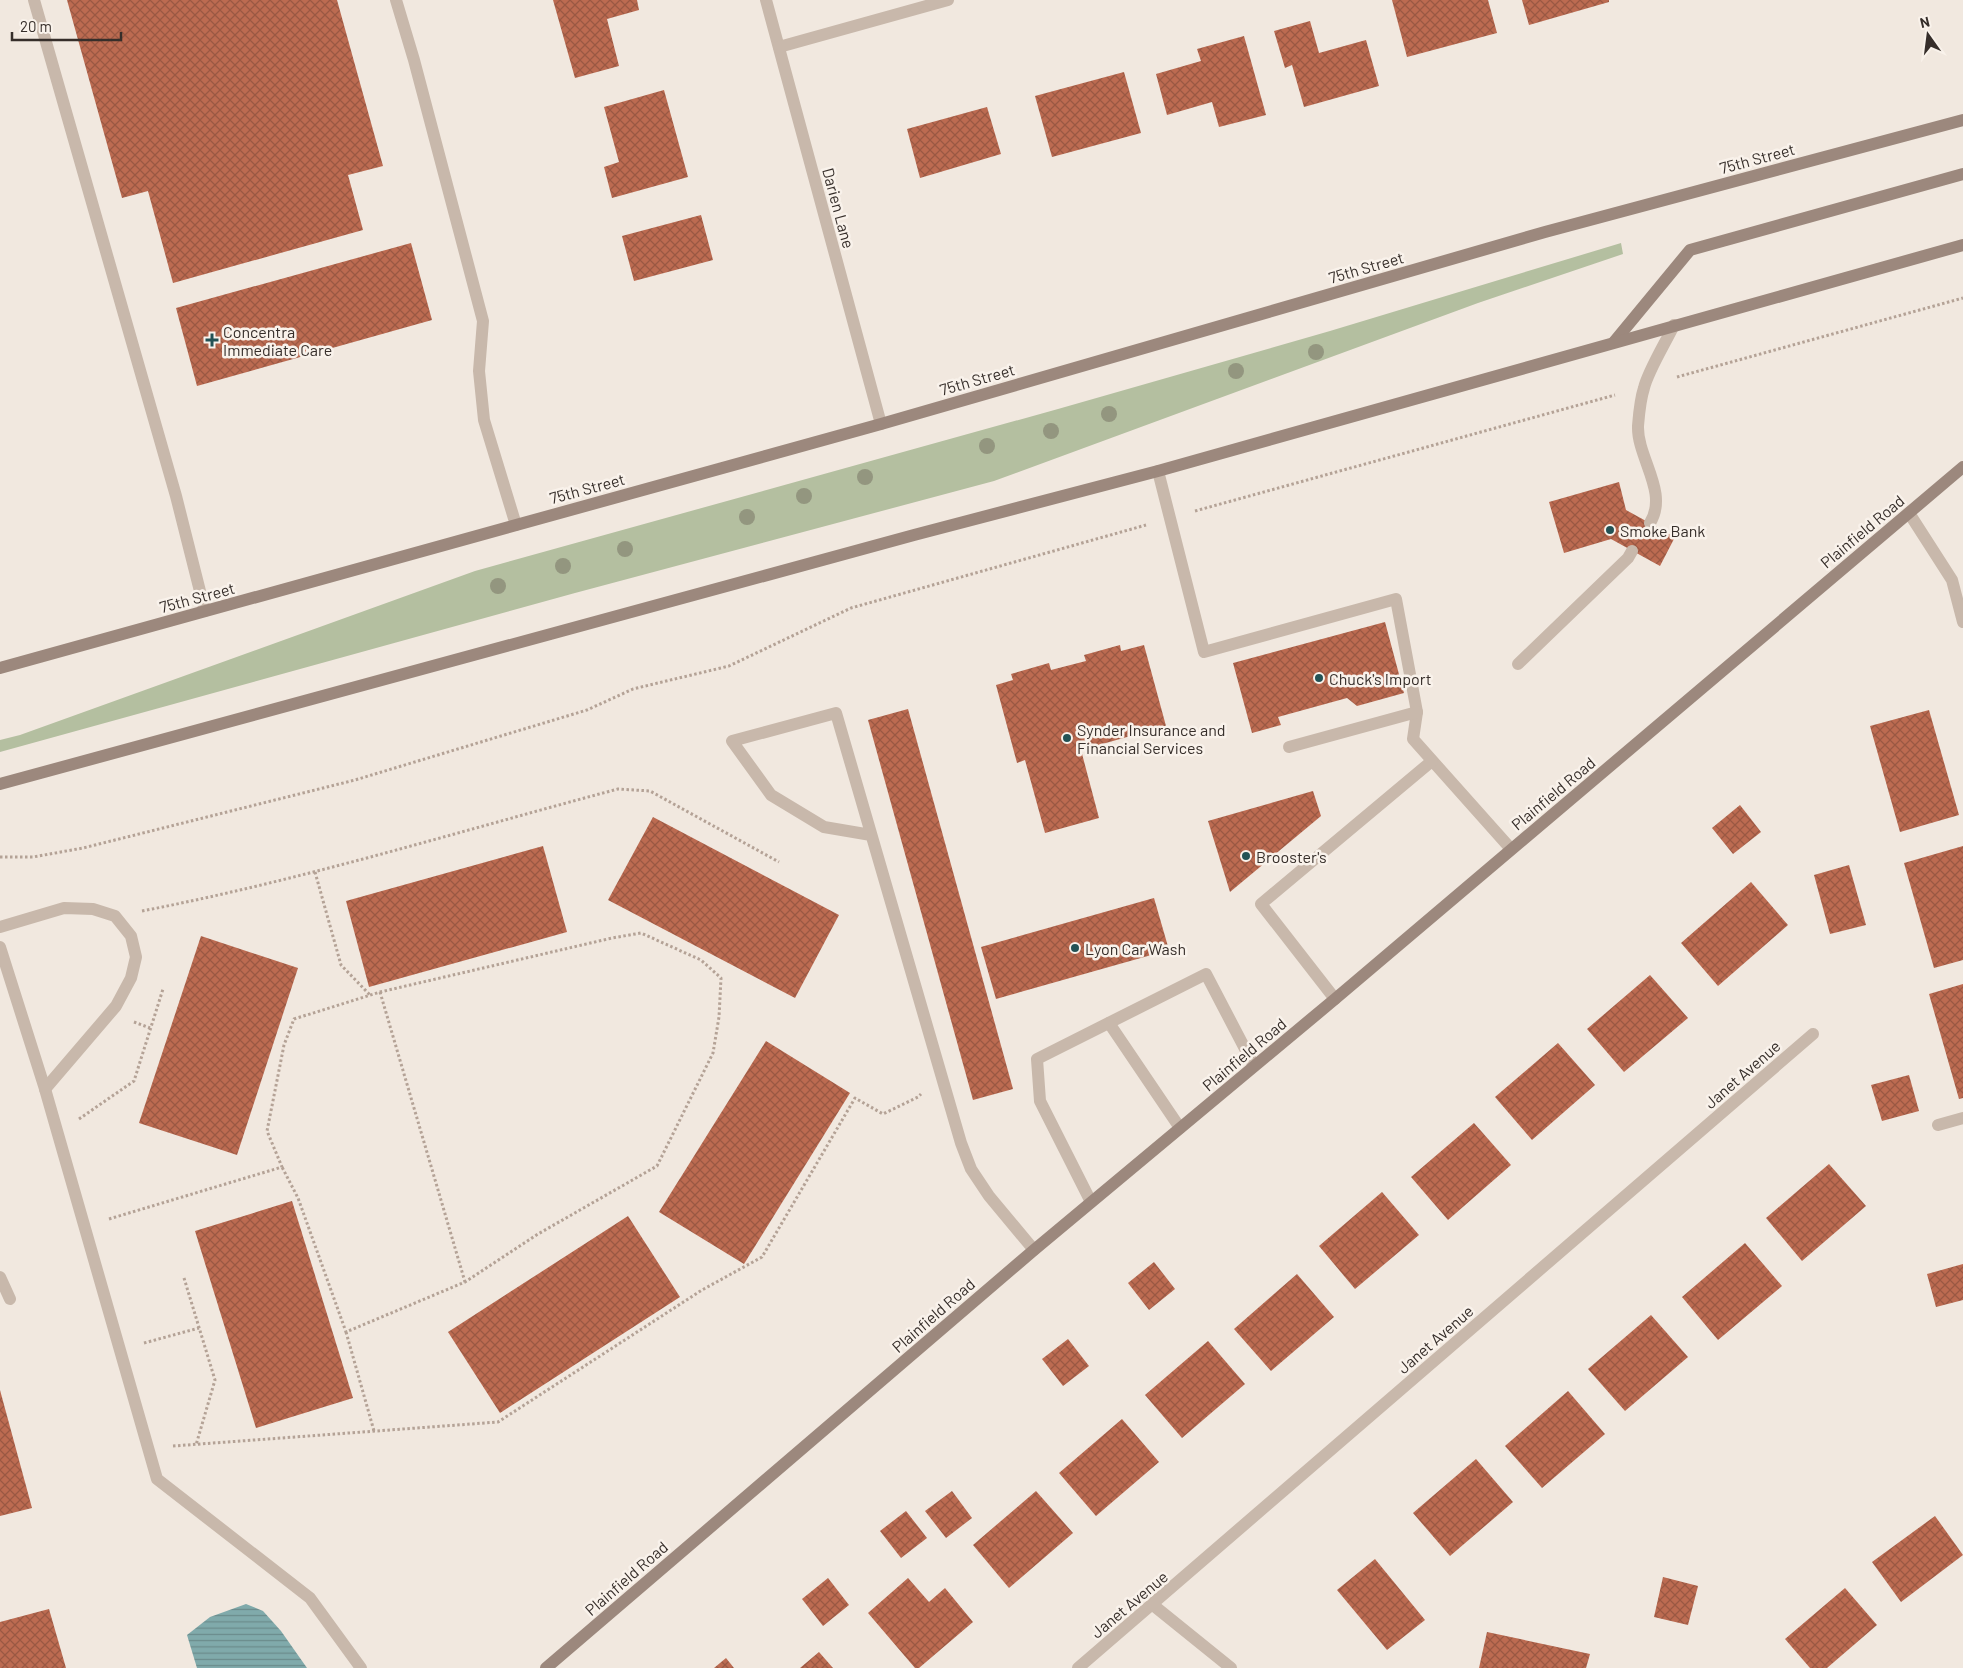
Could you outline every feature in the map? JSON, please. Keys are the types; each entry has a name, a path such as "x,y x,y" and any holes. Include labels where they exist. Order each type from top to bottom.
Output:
{"main road":[{"name":"75th Street","path":"0,668 881,424 1544,232 1963,120"},
{"path":"1614,342 1690,250 1963,174"},
{"path":"0,784 914,535 1158,471 1963,245"},
{"name":"Plainfield Road","path":"546,1668 1034,1250 1335,999 1963,467"}],"street":[{"path":"34,0 173,487 205,611"},
{"path":"396,0 414,60 482,321 479,371 484,420 516,525"},
{"name":"Darien Lane","path":"766,0 881,424"},
{"path":"779,47 948,0"},
{"path":"1650,523 1657,498 1638,429 1640,411 1644,386 1674,325"},
{"path":"1158,471 1204,652 1396,599 1417,712 1413,739 1512,849"},
{"path":"1909,513 1952,580 1963,622"},
{"path":"1518,664 1628,558 1632,551"},
{"path":"1289,747 1417,712"},
{"path":"871,835 824,827 771,795 732,741 836,713 961,1143 971,1168 989,1196 1034,1250"},
{"path":"1335,999 1262,904 1432,761"},
{"path":"0,927 64,908 93,909 115,916 131,936 136,957 131,978 116,1006 45,1089"},
{"path":"0,946 45,1089 157,1479 310,1598 361,1668"},
{"path":"1091,1202 1040,1101 1037,1059 1206,974 1254,1066"},
{"path":"1109,1023 1180,1128"},
{"name":"Janet Avenue","path":"1078,1668 1813,1034"},
{"path":"1938,1125 1963,1118"},
{"path":"0,1277 10,1299"},
{"path":"1153,1605 1231,1668"}],"path":[{"path":"1676,377 1963,298"},
{"path":"1202,510 1618,394"},
{"path":"0,858 33,857 83,848 355,780 587,710 633,689 729,666 852,608 1145,526"},
{"path":"115,916 206,898 315,872 618,789 650,791 779,862"},
{"path":"315,872 340,965 370,995"},
{"path":"346,1332 465,1282 538,1234 657,1166 713,1053 719,1017 721,978 701,960 641,933 612,938 380,992 294,1019 284,1045 267,1131 282,1167 298,1198 346,1332 374,1431"},
{"path":"58,1134 134,1081 163,988"},
{"path":"380,992 465,1282"},
{"path":"148,1448 498,1422 702,1290 762,1257 855,1098 883,1114 918,1097 940,1073"},
{"path":"84,1226 282,1167"},
{"path":"184,1278 215,1380 196,1445"},
{"path":"120,1349 199,1328"}],"green space":[{"path":"1621,243 1623,254 1478,303 994,481 575,593 0,752 0,740 20,735 475,571 1058,409 1330,331"}],"water":[{"path":"246,1604 263,1611 281,1631 307,1668 197,1668 187,1635 210,1617"}],"building":[{"path":"67,0 337,0 383,166 348,175 363,230 173,283 148,191 122,198"},
{"path":"553,0 637,0 639,10 607,19 619,66 575,78"},
{"path":"1392,0 1488,0 1497,33 1407,57"},
{"path":"1522,0 1609,0 1609,2 1529,25"},
{"path":"1310,21 1319,53 1366,40 1379,86 1304,107 1292,65 1285,68 1274,31"},
{"path":"1244,36 1266,115 1219,127 1212,102 1167,115 1156,74 1201,61 1197,49"},
{"path":"1124,72 1141,133 1052,157 1035,96"},
{"path":"664,90 688,177 612,198 604,167 619,162 604,107"},
{"path":"987,107 1001,154 920,178 907,129"},
{"path":"701,215 713,260 634,281 622,236"},
{"path":"411,243 432,320 197,386 176,308"},
{"name":"Smoke Bank","path":"1619,482 1626,510 1675,537 1660,566 1611,539 1564,553 1549,502"},
{"name":"Chuck's Import","path":"1385,622 1404,693 1357,706 1347,698 1278,717 1281,725 1252,733 1233,663"},
{"name":"Synder Insurance and Financial Services","path":"1120,645 1121,651 1144,645 1166,726 1081,750 1099,818 1045,833 1025,760 1017,763 996,685 1013,680 1011,674 1049,663 1051,670 1086,661 1084,655"},
{"path":"908,709 1013,1089 973,1100 868,720"},
{"path":"1929,710 1959,815 1900,832 1870,726"},
{"name":"Brooster's","path":"1313,791 1321,816 1230,892 1208,821"},
{"path":"1740,805 1761,832 1733,854 1712,828"},
{"path":"653,817 839,915 795,998 608,900"},
{"path":"543,846 567,932 369,987 346,901"},
{"path":"1963,846 1963,960 1934,968 1904,863"},
{"path":"1849,865 1866,925 1830,934 1814,875"},
{"path":"1751,882 1788,925 1718,986 1681,943"},
{"name":"Lyon Car Wash","path":"1154,898 1169,950 996,999 981,947"},
{"path":"201,936 298,968 237,1155 139,1123"},
{"path":"1650,975 1688,1018 1624,1072 1587,1029"},
{"path":"1963,984 1963,1098 1959,1099 1929,994"},
{"path":"766,1041 850,1093 744,1264 659,1212"},
{"path":"1558,1043 1595,1085 1532,1140 1495,1097"},
{"path":"1909,1075 1919,1111 1882,1121 1871,1085"},
{"path":"1474,1123 1511,1165 1448,1220 1411,1177"},
{"path":"1829,1164 1866,1206 1802,1261 1766,1218"},
{"path":"1382,1192 1419,1235 1355,1289 1319,1246"},
{"path":"292,1201 353,1398 256,1428 195,1231"},
{"path":"628,1216 680,1297 500,1413 448,1332"},
{"path":"1745,1243 1782,1286 1718,1340 1682,1297"},
{"path":"1154,1262 1175,1289 1149,1310 1128,1283"},
{"path":"1963,1264 1963,1300 1936,1307 1927,1274"},
{"path":"1297,1274 1334,1317 1271,1371 1234,1329"},
{"path":"1651,1315 1688,1357 1625,1411 1588,1369"},
{"path":"1068,1339 1089,1366 1063,1386 1042,1359"},
{"path":"1208,1341 1245,1384 1182,1438 1145,1395"},
{"path":"0,1390 32,1508 0,1516"},
{"path":"1568,1391 1605,1434 1542,1488 1505,1446"},
{"path":"1122,1419 1159,1462 1096,1516 1059,1473"},
{"path":"1476,1459 1513,1502 1450,1556 1413,1513"},
{"path":"952,1491 972,1518 946,1538 925,1511"},
{"path":"1036,1491 1073,1533 1009,1588 973,1545"},
{"path":"906,1511 927,1538 901,1558 880,1531"},
{"path":"1935,1516 1963,1555 1901,1602 1872,1562"},
{"path":"1375,1559 1425,1620 1387,1650 1337,1590"},
{"path":"1663,1577 1698,1586 1688,1625 1654,1617"},
{"path":"828,1578 849,1605 823,1626 802,1599"},
{"path":"908,1578 929,1602 945,1588 973,1622 919,1668 915,1668 868,1613"},
{"path":"1845,1588 1877,1625 1827,1668 1810,1668 1785,1639"},
{"path":"49,1609 66,1668 0,1668 0,1622"},
{"path":"1487,1632 1590,1654 1586,1668 1479,1668"},
{"path":"819,1652 833,1668 800,1668"},
{"path":"726,1658 734,1668 714,1668"}],"place":[{"name":"Concentra Immediate Care","path":"212,340"},
{"name":"Smoke Bank","path":"1610,530"},
{"name":"Chuck's Import","path":"1319,678"},
{"name":"Synder Insurance and Financial Services","path":"1067,738"},
{"name":"Brooster's","path":"1246,856"},
{"name":"Lyon Car Wash","path":"1075,948"}]}
